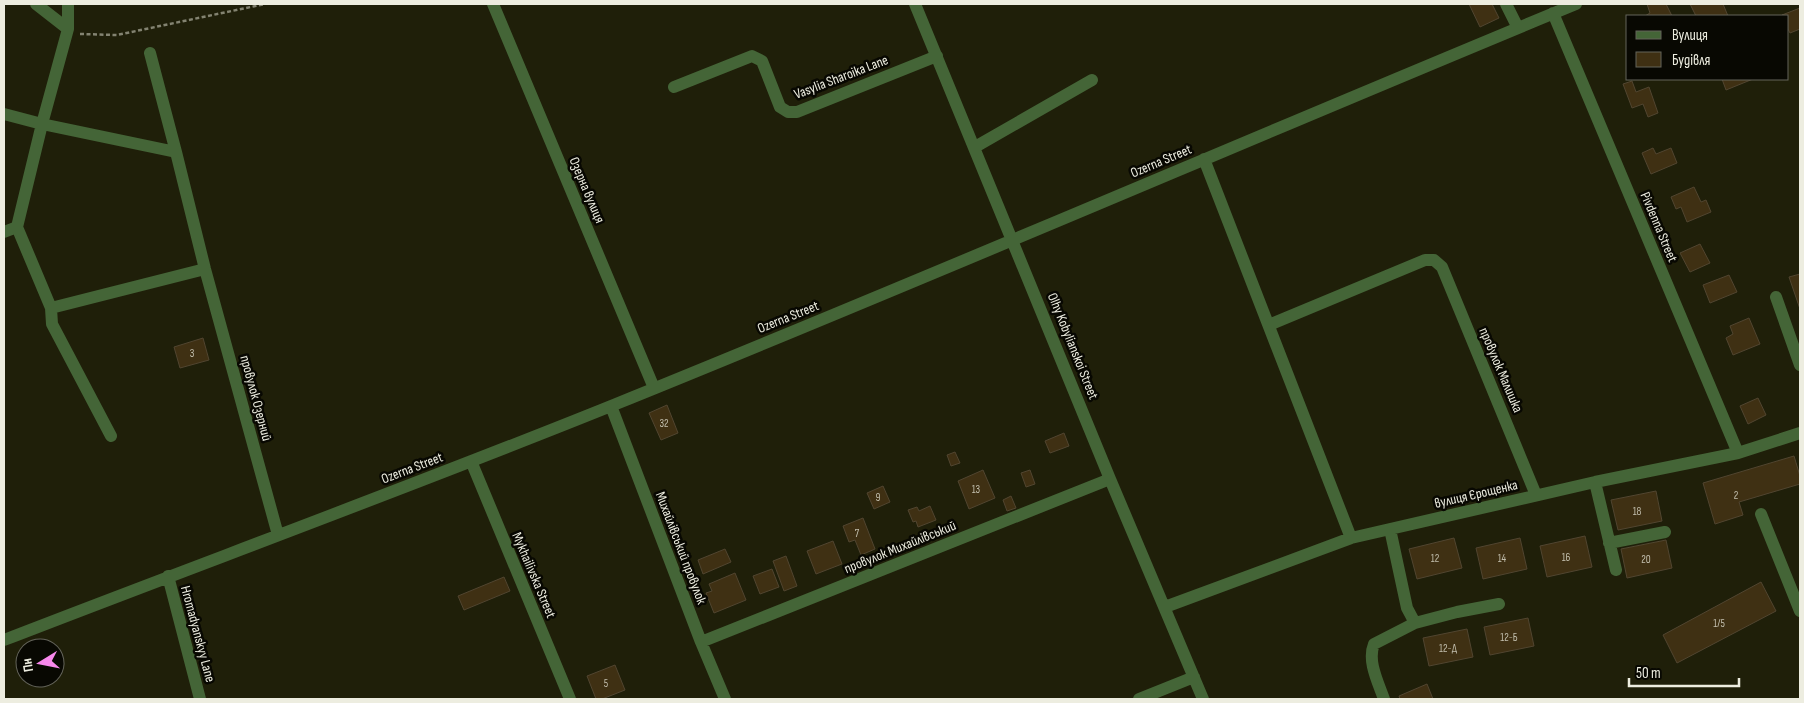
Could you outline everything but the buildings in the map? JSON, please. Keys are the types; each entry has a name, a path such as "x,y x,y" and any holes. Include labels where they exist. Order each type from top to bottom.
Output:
{"street":[{"path":"36,4 68,29"},
{"path":"68,4 68,29 16,227 51,308 52,324 111,436"},
{"name":"Озерна вулиця","path":"493,4 654,388"},
{"name":"Olhy Kobylianskoi Street","path":"915,4 1203,699"},
{"path":"1506,4 1518,28"},
{"name":"Ozerna Street","path":"4,640 611,406 1014,240 1576,4"},
{"name":"Pivdenna Street","path":"1553,13 1738,452"},
{"name":"провулок Озерний","path":"150,53 205,269 278,535"},
{"name":"Vasylia Sharoika Lane","path":"674,87 752,56 762,61 780,107 788,112 797,112 937,56"},
{"path":"975,147 1092,80"},
{"path":"4,114 42,124 176,152"},
{"path":"1204,159 1351,538"},
{"path":"4,232 16,227"},
{"name":"провулок Малишка","path":"1269,325 1425,260 1434,260 1442,267 1536,495"},
{"path":"51,308 205,269"},
{"path":"1776,297 1800,364"},
{"name":"Михайлівський провулок","path":"611,406 724,699"},
{"name":"вулиця Єрощенка","path":"1165,607 1351,538 1536,495 1738,452 1800,433"},
{"name":"Mykhailivska Street","path":"471,461 570,699"},
{"name":"провулок Михайлівський","path":"701,642 1110,478"},
{"path":"1596,482 1616,570"},
{"path":"1761,514 1800,611"},
{"path":"1390,529 1407,608 1415,623"},
{"path":"1609,543 1665,532"},
{"name":"Hromadyanskyy Lane","path":"168,576 200,699"},
{"path":"1384,699 1371,658 1374,644 1415,623 1499,604"},
{"path":"1139,699 1194,677"}],"path":[{"path":"68,29 84,35 117,35 265,4"}]}
